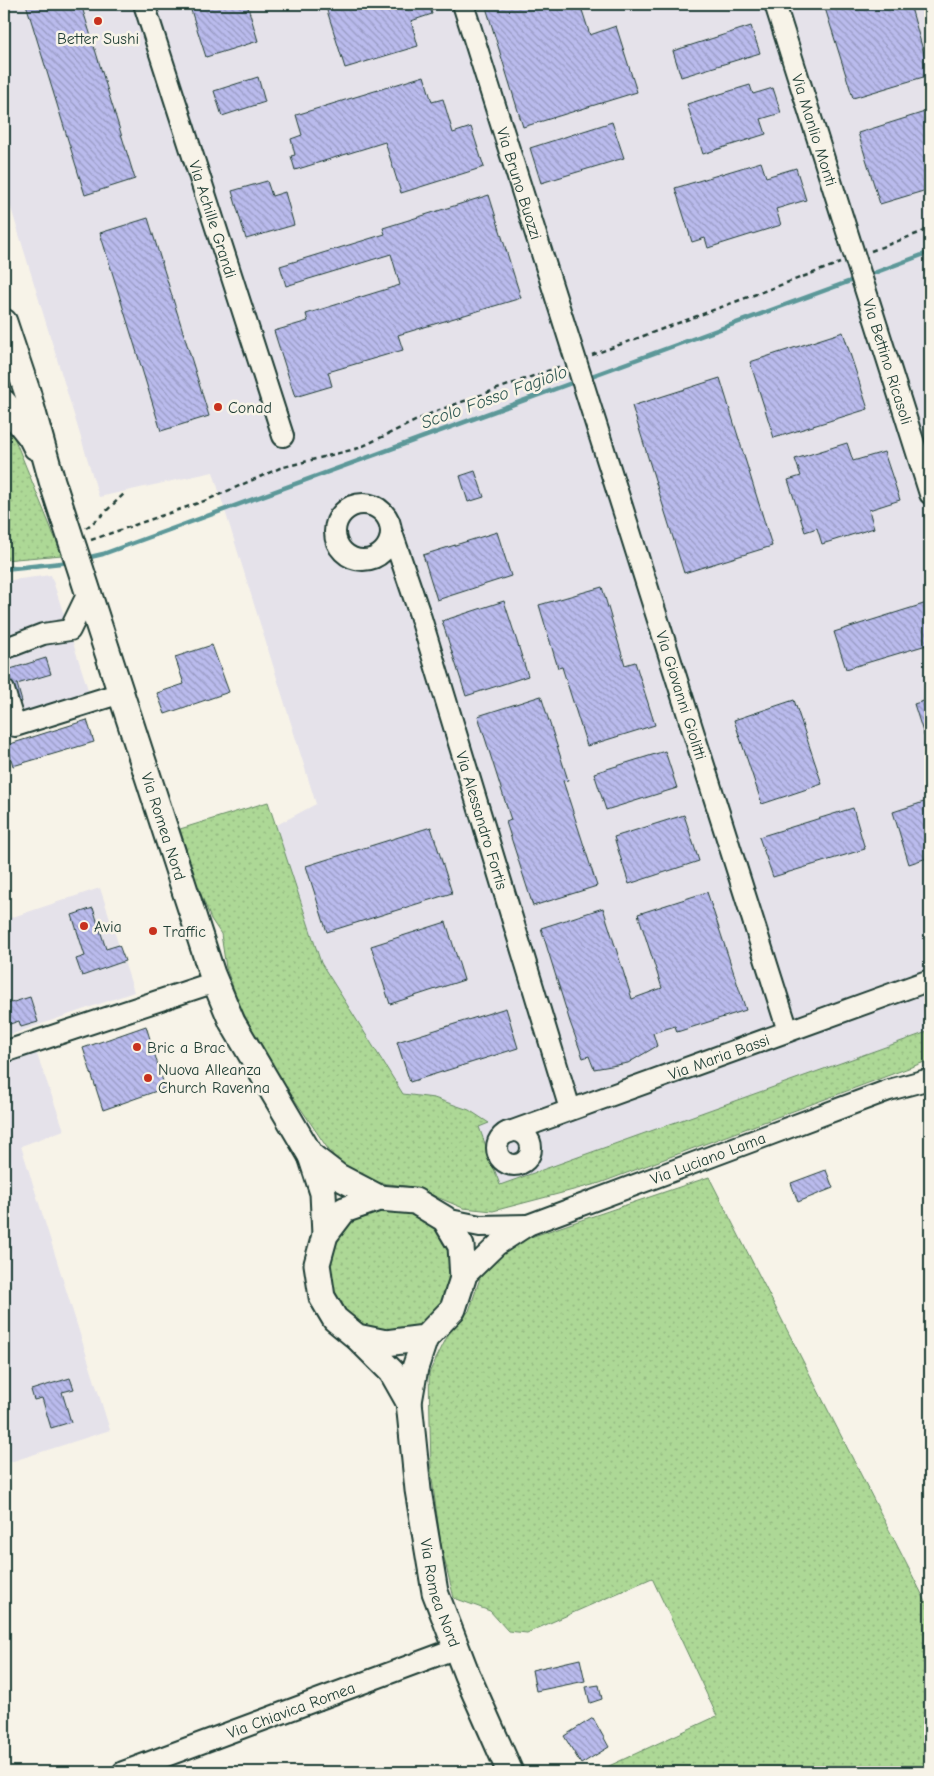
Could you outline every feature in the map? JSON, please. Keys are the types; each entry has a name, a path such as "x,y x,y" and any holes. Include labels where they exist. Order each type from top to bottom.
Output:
{"main road":[{"name":"Via Romea Nord","path":"4,322 27,391 52,481 215,982 232,1022 311,1156 323,1193 326,1234"},
{"name":"Via Romea Nord","path":"4,403 31,437 52,481"},
{"name":"Via Romea Nord","path":"311,1156 337,1176 379,1198"},
{"path":"379,1198 415,1201 445,1219 461,1246 463,1278 453,1309 425,1338 386,1343 356,1337 336,1319 322,1297 317,1264 326,1234 344,1210 379,1198"},
{"name":"Via Romea Nord","path":"356,1337 392,1372 410,1402"},
{"name":"Via Romea Nord","path":"425,1338 415,1368 410,1402 418,1490 435,1592 510,1772"}],"street":[{"name":"Via Achille Grandi","path":"144,4 283,436"},
{"name":"Via Bruno Buozzi","path":"463,4 576,361"},
{"name":"Via Manlio Monti","path":"775,4 855,257"},
{"name":"Via Bettino Ricasoli","path":"855,257 930,494"},
{"name":"Via Giovanni Giolitti","path":"576,361 788,1031"},
{"name":"Via Alessandro Fortis","path":"392,533 420,615 570,1109"},
{"path":"4,649 43,634 70,630 86,583"},
{"path":"4,690 15,726 121,692"},
{"name":"Via Maria Bassi","path":"507,1133 930,980"},
{"path":"4,1052 215,982"},
{"name":"Via Luciano Lama","path":"889,1090 930,1067"},
{"name":"Via Luciano Lama","path":"463,1278 497,1245 528,1225 889,1090 930,1079"},
{"name":"Via Luciano Lama","path":"445,1219 480,1226 528,1225"},
{"name":"Via Chiavica Romea","path":"123,1772 457,1648"}],"path":[{"path":"71,539 89,540 207,500 280,468 359,448 434,412 930,229"},
{"path":"71,539 99,518 126,492"}],"shaded area":[{"path":"4,4 930,4 930,1031 500,1185 434,1098 403,1094 321,963 275,826 316,804 213,472 99,497 4,185"},
{"path":"51,575 95,711 4,740 4,581"},
{"path":"100,888 134,992 4,1037 4,920"},
{"path":"35,1049 64,1130 21,1146 110,1430 4,1464 4,1060"}],"green space":[{"path":"4,422 11,430 62,555 4,560"},
{"path":"268,802 321,963 403,1094 434,1098 469,1110 489,1123 479,1127 500,1185 930,1031 930,1060 600,1183 493,1211 463,1208 413,1187 372,1182 344,1168 328,1149 264,1054 240,1006 226,968 221,934 211,919 196,882 180,829"},
{"path":"709,1177 930,1610 930,1772 596,1772 717,1716 652,1578 527,1633 508,1631 490,1611 454,1598 441,1546 431,1471 429,1373 449,1333 469,1311 480,1278 495,1255 525,1239"},
{"path":"390,1208 414,1213 425,1218 434,1226 442,1235 447,1246 452,1270 447,1294 442,1305 434,1314 425,1322 414,1327 390,1332 366,1327 355,1322 346,1314 338,1305 333,1294 328,1270 333,1246 338,1235 346,1226 355,1218 366,1213"}],"building":[{"path":"26,4 81,4 135,179 85,195"},
{"path":"189,4 247,4 258,41 206,57"},
{"path":"325,4 429,4 432,14 411,21 418,46 345,68"},
{"path":"485,4 580,4 590,35 616,26 637,92 523,127"},
{"path":"840,4 910,4 930,75 853,98 825,8"},
{"path":"751,26 760,53 681,77 673,51"},
{"path":"424,76 432,102 443,99 453,133 471,127 484,167 401,193 385,142 295,170 291,156 295,155 291,139 302,135 296,115"},
{"path":"258,77 265,102 222,116 214,91"},
{"path":"750,85 753,94 773,88 781,113 761,119 766,134 703,154 687,104"},
{"path":"928,111 930,118 930,189 880,204 858,133"},
{"path":"612,122 624,158 541,183 530,148"},
{"path":"761,162 766,177 796,168 806,200 776,209 781,225 708,248 705,238 692,242 675,188"},
{"path":"267,181 272,196 285,192 294,225 246,239 232,191"},
{"path":"489,195 521,298 398,335 403,350 328,372 332,386 295,397 274,331 308,321 306,314 400,285 391,254 286,286 280,266 385,234 383,228"},
{"path":"148,218 209,416 161,431 100,233"},
{"path":"843,332 868,409 774,438 750,362"},
{"path":"720,378 772,546 684,573 632,406"},
{"path":"847,443 853,461 884,452 900,500 869,510 874,528 822,544 817,528 805,532 788,480 801,476 795,459"},
{"path":"475,471 484,497 468,502 460,476"},
{"path":"497,532 511,576 437,600 423,555"},
{"path":"602,587 625,665 635,662 655,725 587,746 562,667 558,668 539,605"},
{"path":"504,601 528,676 466,696 442,621"},
{"path":"930,602 930,644 846,669 834,632"},
{"path":"212,645 229,692 165,714 157,693 184,684 175,657"},
{"path":"46,658 51,674 17,684 22,702 20,703 12,682 4,678 4,671"},
{"path":"541,696 568,780 563,781 597,886 533,906 506,822 511,820 478,716"},
{"path":"930,699 930,747 928,748 914,704"},
{"path":"794,700 822,784 762,804 734,720"},
{"path":"87,720 94,742 13,766 7,745"},
{"path":"665,751 677,788 606,810 594,773"},
{"path":"930,800 930,857 909,864 893,812"},
{"path":"853,808 865,849 773,877 759,837"},
{"path":"684,815 699,861 629,884 614,837"},
{"path":"431,827 452,893 327,932 306,866"},
{"path":"707,892 746,1010 677,1032 675,1026 653,1033 657,1046 628,1063 594,1069 589,1056 583,1058 541,928 603,908 632,999 662,988 638,914"},
{"path":"93,908 106,949 119,945 125,961 82,976 76,959 85,956 72,915"},
{"path":"446,922 464,980 390,1004 371,946"},
{"path":"30,997 38,1022 21,1027 19,1021 4,1026 4,1005"},
{"path":"506,1008 518,1048 410,1082 397,1042"},
{"path":"146,1026 165,1088 103,1110 83,1048"},
{"path":"826,1170 833,1188 798,1202 791,1183"},
{"path":"70,1378 74,1389 62,1392 71,1422 51,1428 42,1398 34,1400 31,1390"},
{"path":"580,1659 585,1681 536,1691 532,1670"},
{"path":"599,1685 602,1699 590,1703 586,1687"},
{"path":"593,1718 609,1747 581,1764 564,1736"}],"waterway":[{"name":"Scolo Fosso Fagiolo","path":"866,276 930,252"},
{"name":"Scolo Fosso Fagiolo","path":"586,378 856,279"},
{"name":"Scolo Fosso Fagiolo","path":"86,558 103,554 577,381"},
{"path":"4,569 71,562"}],"place":[{"name":"Better Sushi","path":"98,21"},
{"name":"Conad","path":"218,407"},
{"name":"Avia","path":"84,926"},
{"name":"Traffic","path":"153,931"},
{"name":"Bric a Brac","path":"137,1047"},
{"name":"Nuova Alleanza Church Ravenna","path":"148,1078"}]}
